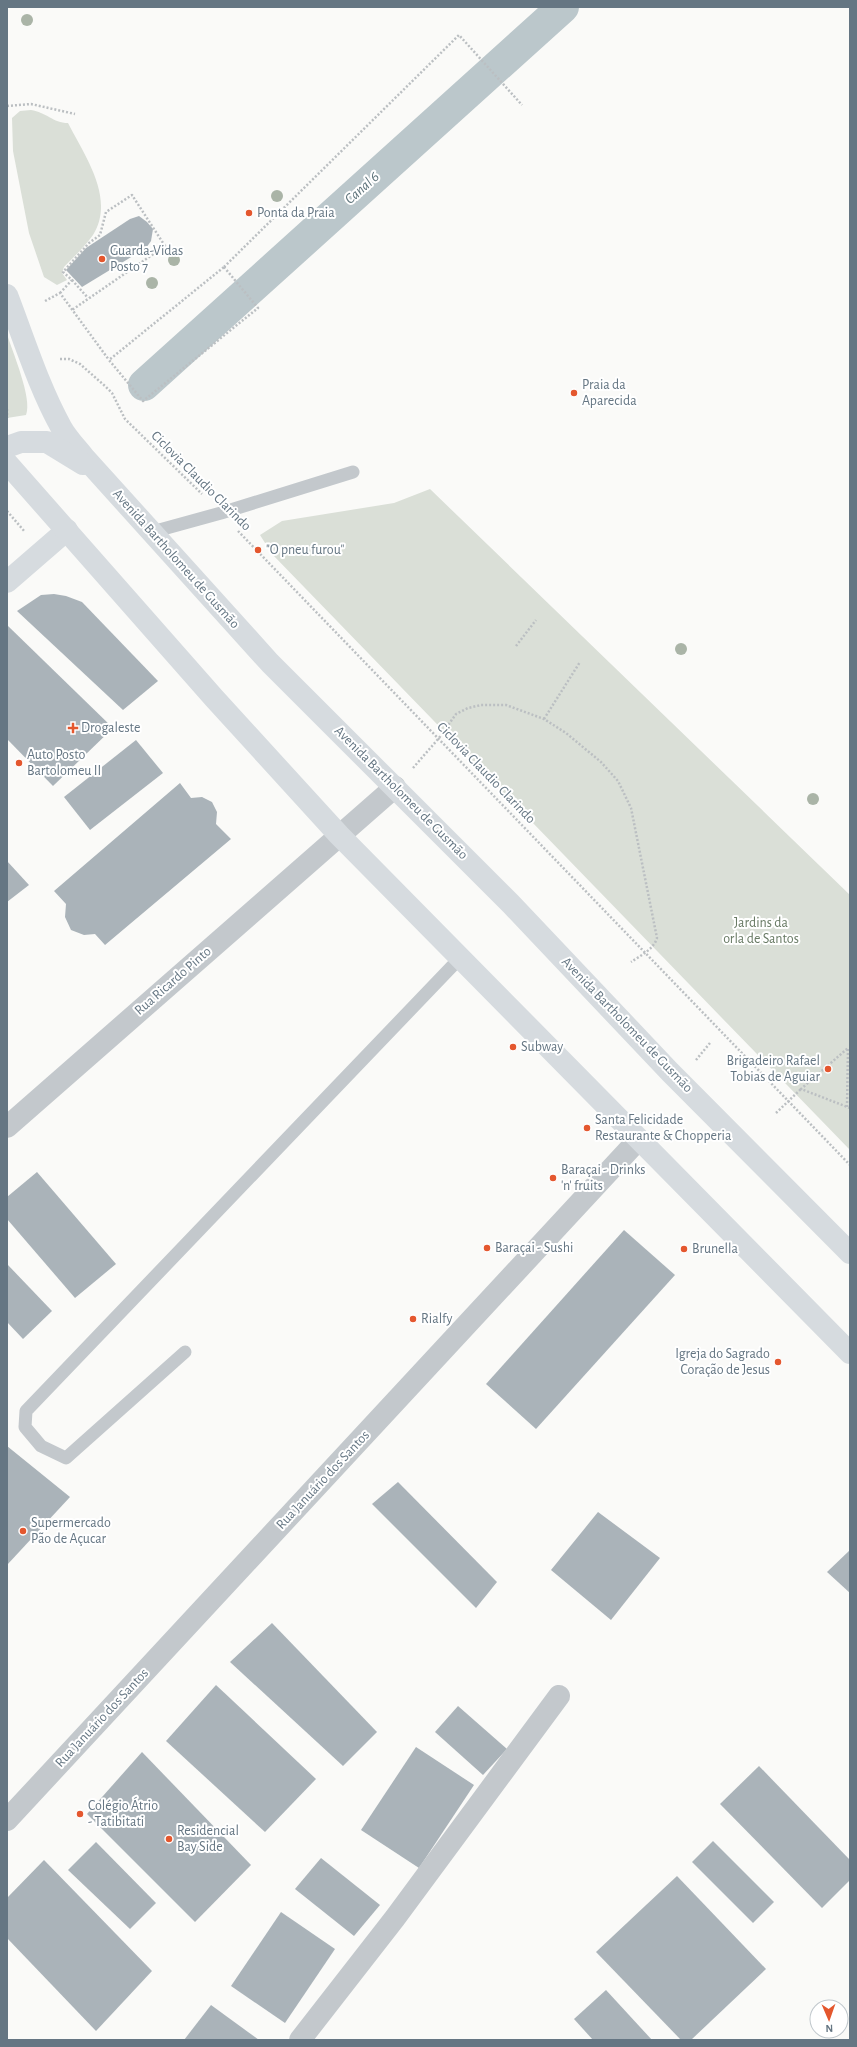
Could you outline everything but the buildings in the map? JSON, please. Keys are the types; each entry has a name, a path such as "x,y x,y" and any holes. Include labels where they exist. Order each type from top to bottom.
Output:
{"main road":[{"path":"7,295 55,435 20,442 7,447"},
{"name":"Avenida Bartholomeu de Gusmão","path":"55,435 102,477 270,663 511,904 674,1076 850,1253"},
{"path":"7,462 214,698 339,835 638,1140 850,1353"},
{"path":"7,582 67,530"}],"street":[{"name":"Rua Ricardo Pinto","path":"7,1126 395,787"},
{"name":"Rua Januário dos Santos","path":"7,1820 638,1140"},
{"path":"300,2040 395,1918 559,1696"}],"lane":[{"path":"152,532 221,513 353,472"},
{"path":"185,1352 66,1458 41,1446 25,1427 26,1411 460,958"}],"path":[{"path":"109,360 224,267 459,35 522,105"},
{"path":"7,106 31,104 75,114"},
{"path":"72,310 165,246 132,196 106,212 100,235 89,243 63,272 88,298"},
{"path":"60,293 109,360 143,401 258,308 224,267"},
{"path":"45,302 60,293 72,280"},
{"name":"Ciclovia Claudio Clarindo","path":"112,394 124,419 221,513 850,1165"},
{"path":"7,409 7,421"},
{"path":"516,646 536,620"},
{"path":"544,719 580,662"},
{"path":"395,787 439,738 456,714 468,708 481,705 506,705 544,719 566,733 601,762 618,781 630,808 657,938 656,943 631,962"},
{"path":"801,1089 848,1107 848,1048 850,1043"},
{"path":"776,1113 848,1048"}],"green space":[{"path":"31,110 63,123 68,123 89,163 99,192 101,206 99,221 93,235 64,267 62,273 67,280 57,285 44,277 29,233 13,151 12,118 20,111"},
{"path":"7,334 27,398 27,408 26,415 7,418"},
{"name":"Jardins da orla de Santos","path":"430,489 850,895 850,1150 272,554 260,535 282,521 394,503"}],"waterway":[{"name":"Canal 6","path":"144,385 563,7"}],"place":[{"name":"Ponta da Praia","path":"249,213"},
{"name":"Guarda-Vidas Posto 7","path":"102,259"},
{"name":"Praia da Aparecida","path":"574,393"},
{"name":"\"O pneu furou\"","path":"258,550"},
{"name":"Drogaleste","path":"73,728"},
{"name":"Auto Posto Bartolomeu II","path":"19,763"},
{"name":"Subway","path":"513,1047"},
{"name":"Brigadeiro Rafael Tobias de Aguiar","path":"828,1069"},
{"name":"Santa Felicidade Restaurante & Chopperia","path":"587,1128"},
{"name":"Baraçai - Drinks 'n' fruits","path":"553,1178"},
{"name":"Baraçai - Sushi","path":"487,1248"},
{"name":"Brunella","path":"684,1249"},
{"name":"Rialfy","path":"413,1319"},
{"name":"Igreja do Sagrado Coração de Jesus","path":"778,1362"},
{"name":"Supermercado Pão de Açucar","path":"23,1531"},
{"name":"Colégio Átrio - Tatibitati","path":"80,1814"},
{"name":"Residencial Bay Side","path":"169,1839"}]}
